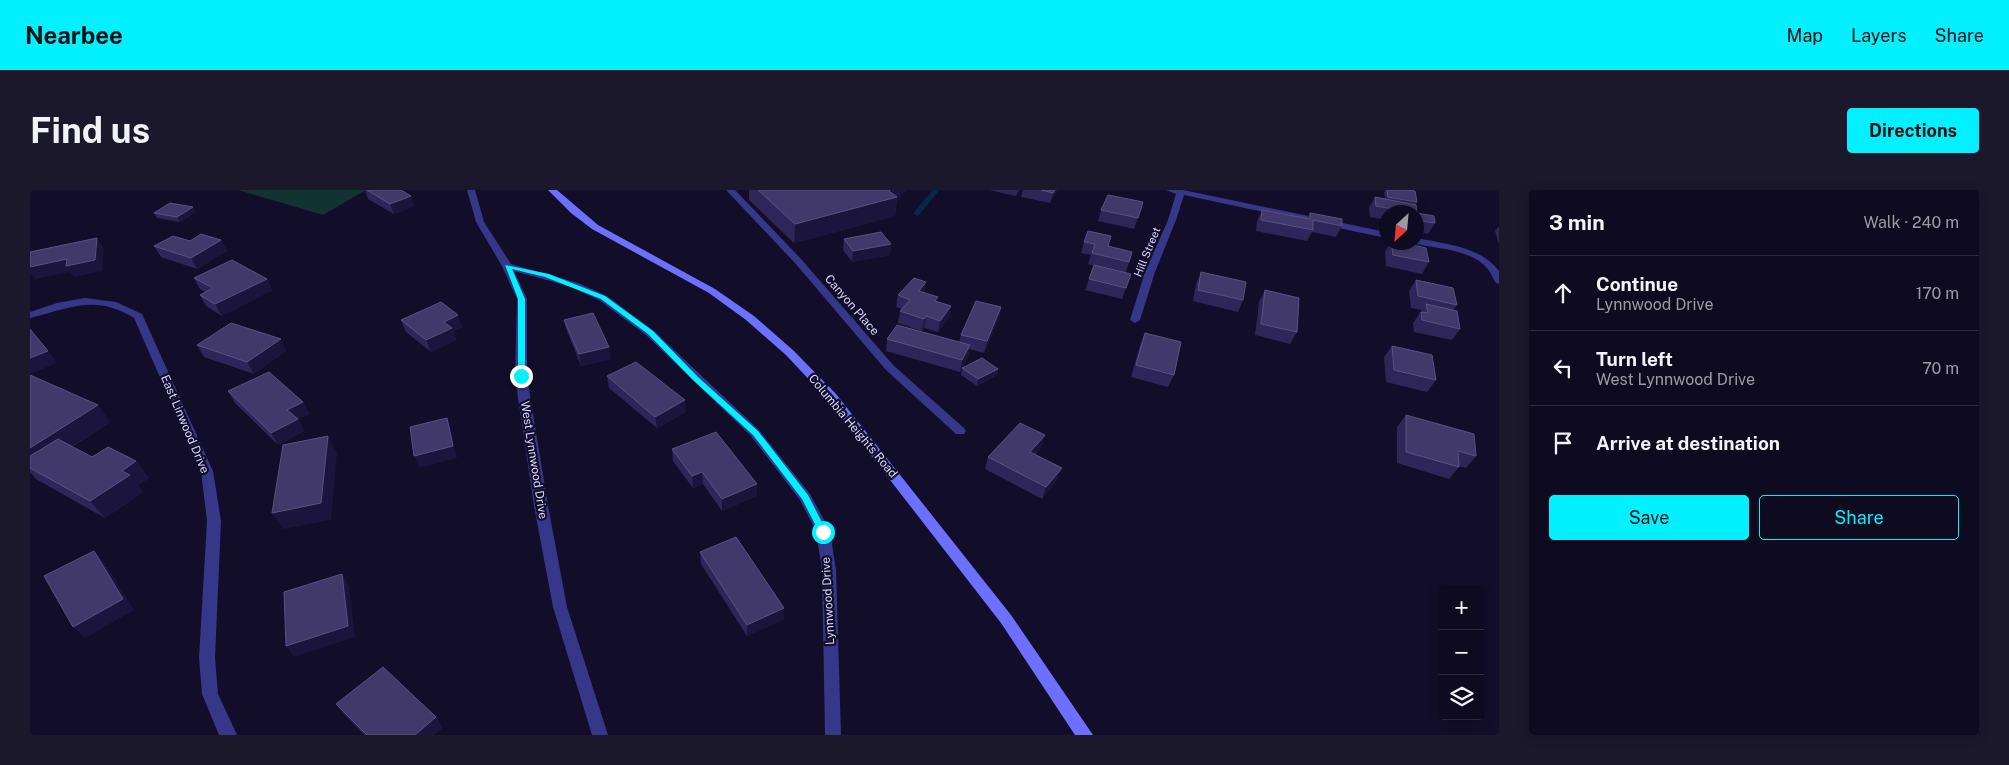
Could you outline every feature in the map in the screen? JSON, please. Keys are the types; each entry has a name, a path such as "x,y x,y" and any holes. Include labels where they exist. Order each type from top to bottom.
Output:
{"street":[{"name":"West Lynnwood Drive","path":"471,190 480,222 507,266 522,299 521,376 541,506 560,607 600,735"},
{"name":"Columbia Heights Road","path":"552,190 574,211 595,227 712,291 750,318 796,359 832,397 1006,619 1085,735"},
{"name":"Canyon Place","path":"730,190 798,261 890,368 960,432"},
{"path":"1170,190 1379,234"},
{"name":"Hill Street","path":"1135,320 1150,272 1172,220 1181,192"},
{"path":"1424,243 1455,249 1478,257 1490,266 1499,281"},
{"name":"Lynnwood Drive","path":"507,266 547,276 603,298 650,333 755,433 805,497 823,532 829,570 833,735"},
{"name":"East Linwood Drive","path":"30,315 64,304 104,301 125,306 138,316 207,471 214,521 207,658 210,694 223,726 229,735"}],"green space":[{"path":"238,190 366,190 323,215"}],"building":[{"path":"367,190 401,190 411,196 390,204"},
{"path":"758,190 890,190 897,197 795,224"},
{"path":"1041,190 1055,190 1053,193"},
{"path":"1387,190 1415,191 1417,202 1388,197"},
{"path":"1108,195 1143,202 1138,218 1101,210"},
{"path":"1375,197 1416,205 1379,205 1376,206"},
{"path":"170,203 193,207 177,217 154,213"},
{"path":"1262,210 1310,219 1310,213 1342,219 1342,226 1313,220 1313,230 1261,220"},
{"path":"1424,214 1434,216 1435,223 1424,221"},
{"path":"1088,231 1111,236 1108,246 1132,252 1129,262 1092,253 1095,244 1084,242"},
{"path":"881,232 891,244 853,251 844,239"},
{"path":"201,234 221,240 191,258 154,246 173,236 190,241"},
{"path":"97,238 95,260 66,266 67,259 30,267 30,252"},
{"path":"1424,248 1426,248 1429,262 1393,255 1392,250 1424,250"},
{"path":"232,260 267,279 215,304 200,295 213,288 194,278"},
{"path":"1094,265 1131,274 1126,288 1089,279"},
{"path":"1201,272 1246,282 1243,300 1198,290"},
{"path":"914,278 926,282 919,291 938,297 935,301 951,306 940,321 926,316 924,319 900,311 910,300 898,295"},
{"path":"1416,280 1453,288 1457,305 1418,296"},
{"path":"1265,290 1299,298 1297,332 1261,324"},
{"path":"976,301 1001,307 987,341 961,335"},
{"path":"441,302 458,315 444,322 452,328 426,340 401,320"},
{"path":"1426,304 1457,311 1460,329 1422,320 1421,312 1428,313"},
{"path":"593,313 609,347 579,354 564,320"},
{"path":"231,323 281,339 247,362 197,345"},
{"path":"897,325 970,345 962,360 887,339"},
{"path":"30,329 48,351 30,358"},
{"path":"1145,333 1181,342 1174,375 1136,365"},
{"path":"1392,346 1432,355 1436,380 1394,370"},
{"path":"982,358 998,369 978,379 962,368"},
{"path":"636,362 685,400 655,417 607,376"},
{"path":"269,372 303,402 287,410 298,419 271,433 228,391"},
{"path":"30,375 98,405 30,448"},
{"path":"1406,415 1474,434 1476,456 1458,451 1459,467 1406,452"},
{"path":"447,418 453,446 414,456 410,427"},
{"path":"1020,423 1045,435 1030,452 1062,468 1046,487 988,457"},
{"path":"716,432 757,484 722,499 702,472 692,476 672,449"},
{"path":"328,436 321,503 272,513 283,445"},
{"path":"58,439 92,457 108,447 136,461 122,471 130,475 90,501 30,468 30,456"},
{"path":"736,537 784,608 747,625 700,552"},
{"path":"94,551 123,599 73,627 44,576"},
{"path":"342,574 348,626 286,646 284,592"},
{"path":"383,667 436,717 415,735 367,735 336,704"}],"waterway":[{"path":"917,213 936,190"}],"route":[{"path":"521,376 522,299 507,266 575,285 603,298 650,333 755,433 805,497 823,532"}]}
